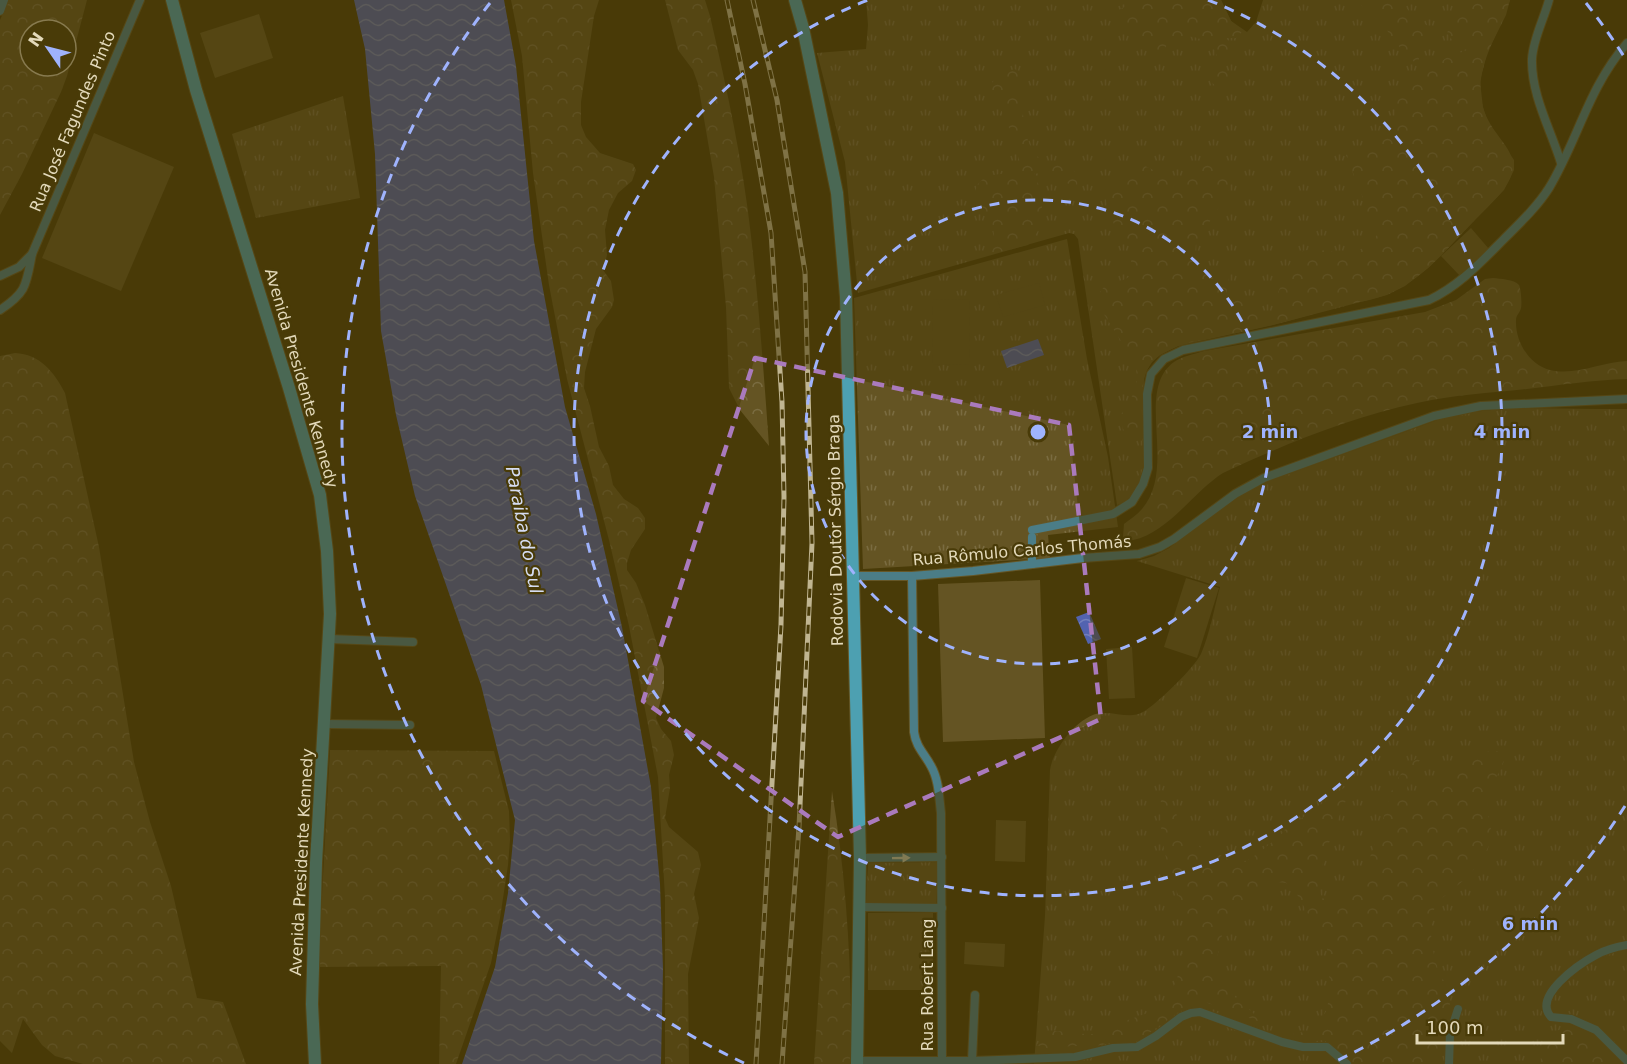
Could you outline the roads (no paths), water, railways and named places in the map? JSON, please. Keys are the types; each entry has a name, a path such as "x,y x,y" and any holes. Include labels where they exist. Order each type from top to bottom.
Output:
{"main road":[{"name":"Avenida Presidente Kennedy","path":"172,0 196,90 290,387 320,495 327,551 329,639 316,863 312,989 315,1064"},
{"name":"Rodovia Doutor Sérgio Braga","path":"795,0 837,193 846,297 861,907 857,1063"}],"street":[{"path":"0,11 4,0"},
{"name":"Rua José Fagundes Pinto","path":"0,310 20,296 24,290 32,254 140,0"},
{"path":"1549,0 1532,58 1533,76 1561,164"},
{"path":"1032,564 1032,533 1113,514 1128,506 1137,496 1143,484 1149,459 1148,385 1154,369 1164,359 1183,350 1429,300 1440,295 1473,270 1523,220 1549,188 1593,94 1627,43"},
{"name":"Rua José Fagundes Pinto","path":"0,276 19,267 32,254"},
{"name":"Rua Rômulo Carlos Thomás","path":"852,576 912,576 1149,552 1174,539 1235,494 1264,478 1434,416 1481,406 1627,399"},
{"name":"Rua Robert Lang","path":"912,576 914,732 917,747 931,766 937,784 941,813 942,1061"},
{"path":"329,639 413,642"},
{"path":"325,724 410,725"},
{"path":"860,858 942,857"},
{"path":"861,907 942,908"},
{"path":"1627,945 1597,955 1576,968 1561,981 1545,1004 1546,1011 1551,1017 1581,1022 1596,1030 1627,1060"},
{"path":"972,1061 975,995"},
{"path":"1449,1064 1450,1034 1458,1009"},
{"path":"857,1063 1075,1057 1113,1048 1137,1047 1181,1017 1200,1012 1282,1042 1303,1047 1327,1047 1347,1064"}],"water":[{"name":"Paraiba do Sul","path":"354,0 504,0 516,66 534,241 565,407 596,514 622,627 651,787 660,884 663,969 661,1064 462,1064 495,967 508,893 515,820 481,685 415,496 396,415 381,331 375,154 365,49"},
{"path":"1038,339 1044,355 1007,368 1001,351"},
{"path":"1089,612 1101,639 1088,644 1076,617"}],"railway":[{"path":"727,0 745,84 771,233 782,402 784,497 781,625 756,1064"},
{"path":"753,0 777,100 805,272 812,543 799,827 782,1064"}]}
